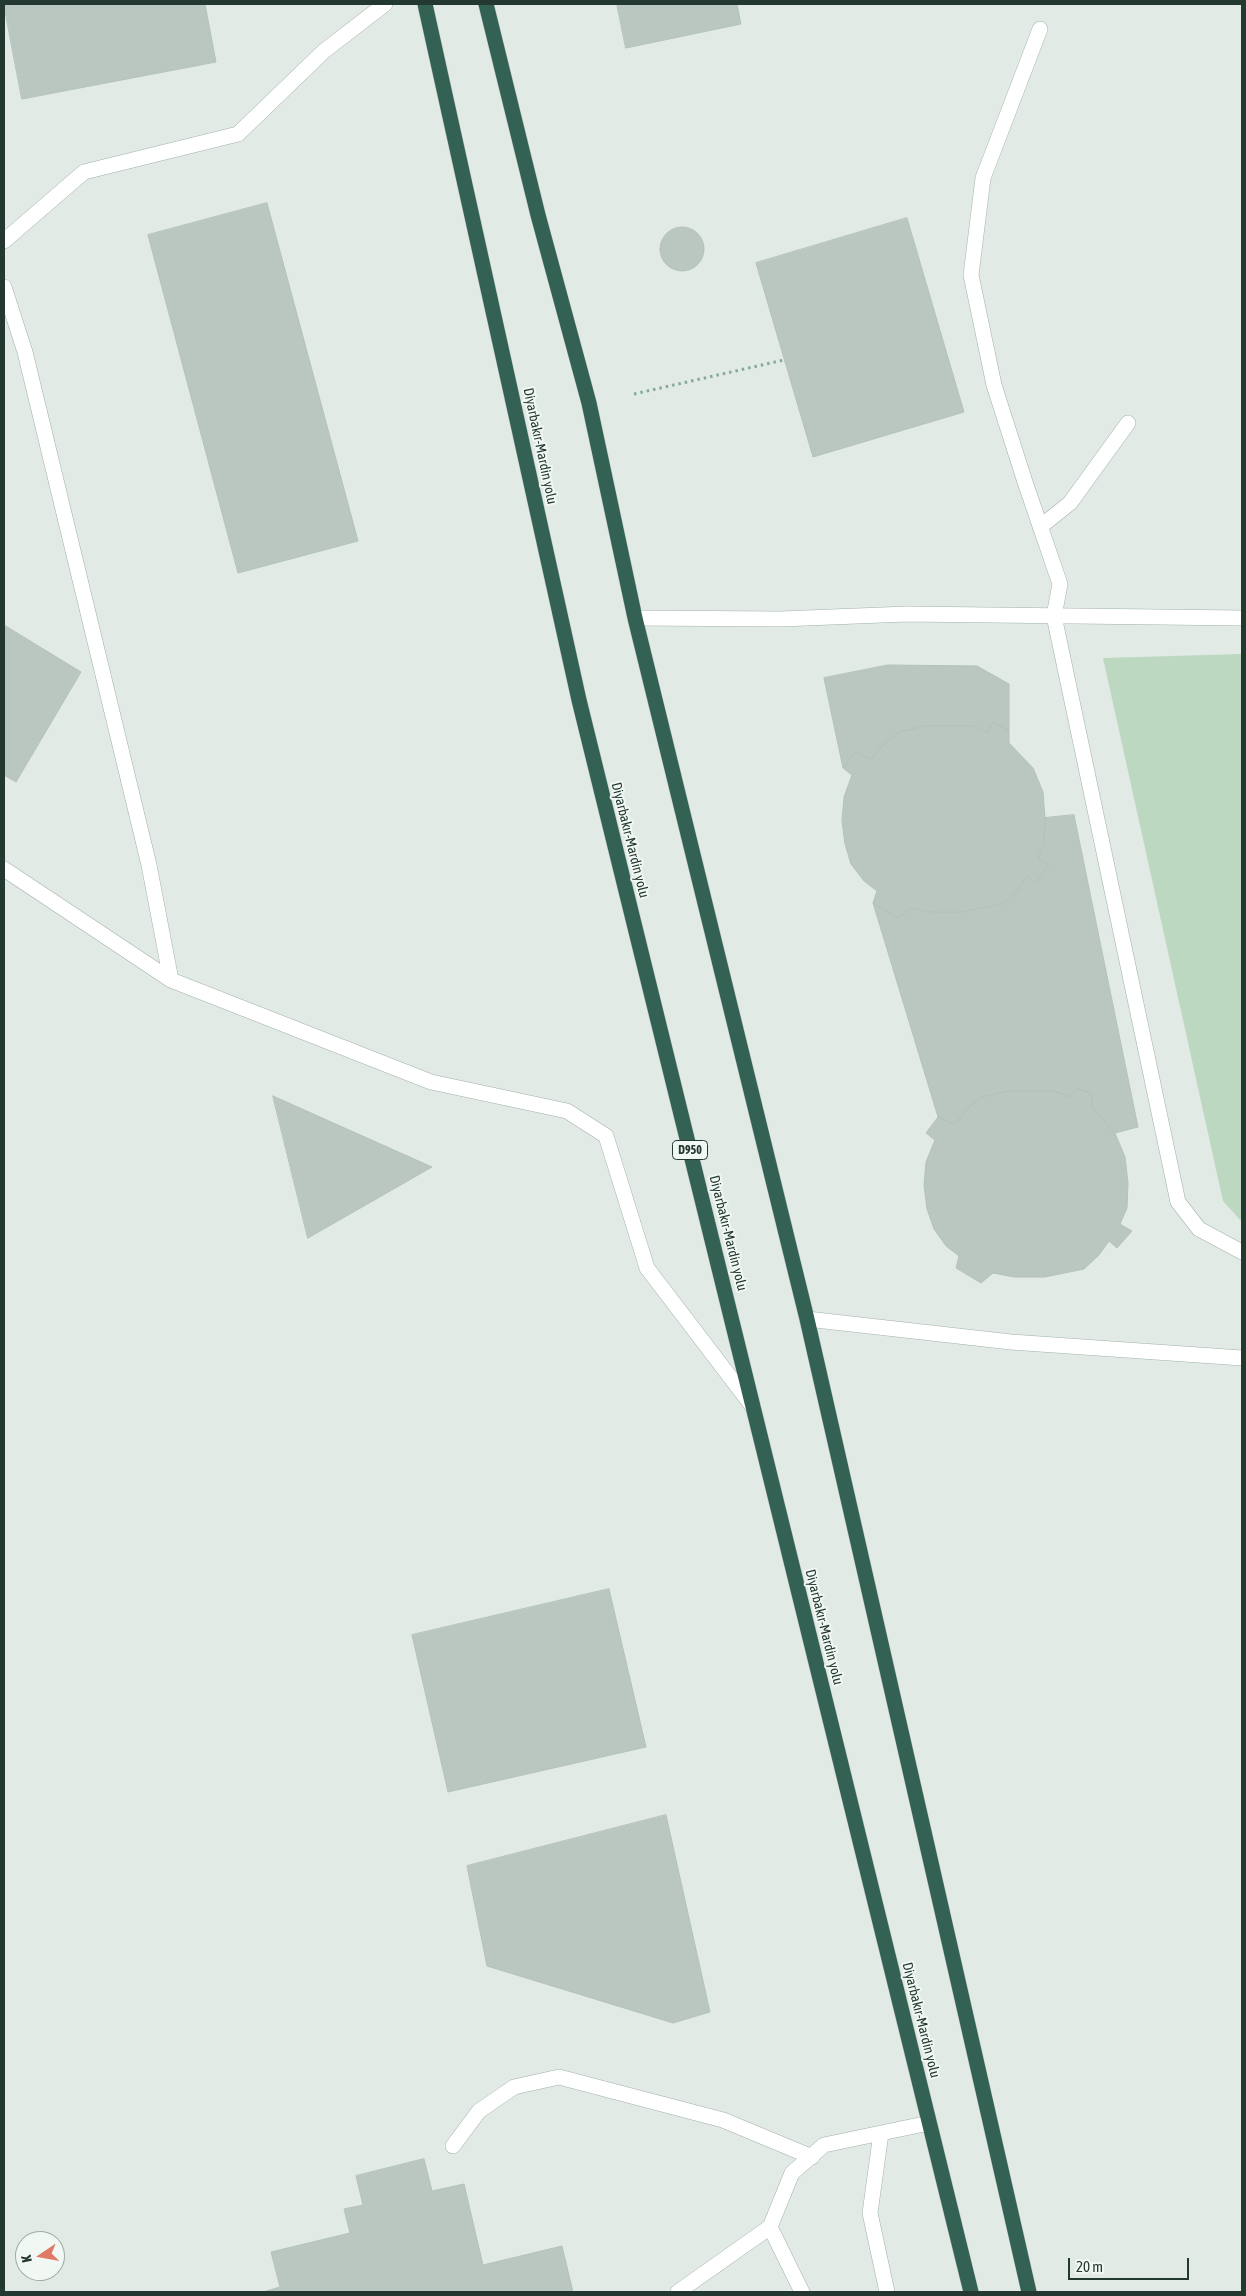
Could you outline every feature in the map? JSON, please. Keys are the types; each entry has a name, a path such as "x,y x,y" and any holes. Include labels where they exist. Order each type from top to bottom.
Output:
{"highway":[{"name":"Diyarbakır-Mardin yolu","path":"425,4 579,700 971,2292"},
{"path":"486,4 538,215 589,404 636,618 807,1319 1029,2292"}],"street":[{"path":"4,241 84,172 238,134 324,51 385,4"},
{"path":"1040,28 983,178 971,274 994,385 1060,584 1054,616 1178,1202 1199,1229 1242,1252"},
{"path":"4,287 25,352 149,865 171,980"},
{"path":"1040,527 1070,503 1128,423"},
{"path":"636,618 781,619 907,614 1242,618"},
{"path":"4,869 171,980 432,1082 567,1110 606,1136 647,1268 754,1408"},
{"path":"807,1319 1010,1342 1242,1358"},
{"path":"453,2146 479,2111 514,2087 559,2077 723,2120 812,2157"},
{"path":"678,2292 770,2228 792,2173 824,2145 929,2123"},
{"path":"881,2133 870,2214 887,2292"},
{"path":"770,2228 802,2292"}],"path":[{"path":"634,394 784,360"}],"green space":[{"path":"1242,654 1242,1222 1223,1201 1103,658"}],"building":[{"path":"4,4 205,4 216,62 22,99"},
{"path":"617,4 737,4 741,24 626,48"},
{"path":"267,203 358,541 238,573 148,235"},
{"path":"907,218 964,412 813,457 756,263"},
{"path":"686,227 698,233 703,240 703,258 698,265 691,270 678,271 670,268 663,261 660,245 663,237 670,230"},
{"path":"4,625 81,672 16,782 4,775"},
{"path":"888,665 977,666 1009,684 1009,730 993,723 987,732 973,726 925,726 899,732 886,742 871,759 855,752 843,768 824,678"},
{"path":"993,723 1009,730 1009,743 1033,768 1043,792 1044,843 1038,859 1049,866 1035,883 1027,876 1017,891 1002,904 962,912 931,912 911,908 898,918 873,903 877,891 864,881 851,864 845,844 842,821 844,797 852,775 843,768 855,752 871,759 886,742 899,732 925,726 973,726 987,732"},
{"path":"1074,815 1138,1127 1115,1133 1092,1107 1092,1094 1076,1088 1070,1097 1055,1091 1008,1091 982,1097 969,1107 954,1124 938,1117 873,903 898,918 911,908 931,912 962,912 1002,904 1017,891 1027,876 1035,883 1049,866 1038,859 1044,843 1045,818"},
{"path":"1076,1088 1092,1094 1092,1107 1115,1133 1125,1157 1128,1183 1127,1208 1120,1224 1132,1231 1117,1248 1109,1241 1099,1255 1084,1269 1045,1277 1014,1277 993,1273 981,1283 956,1268 959,1256 946,1246 934,1229 927,1209 924,1185 926,1162 935,1140 926,1133 938,1117 954,1124 969,1107 982,1097 1008,1091 1055,1091 1070,1097"},
{"path":"273,1096 432,1167 308,1238"},
{"path":"609,1589 646,1747 448,1792 412,1635"},
{"path":"666,1815 710,2012 673,2023 487,1966 467,1866"},
{"path":"424,2159 432,2191 464,2184 483,2265 562,2246 573,2292 263,2292 280,2287 271,2252 350,2233 344,2209 363,2205 356,2176"}]}
